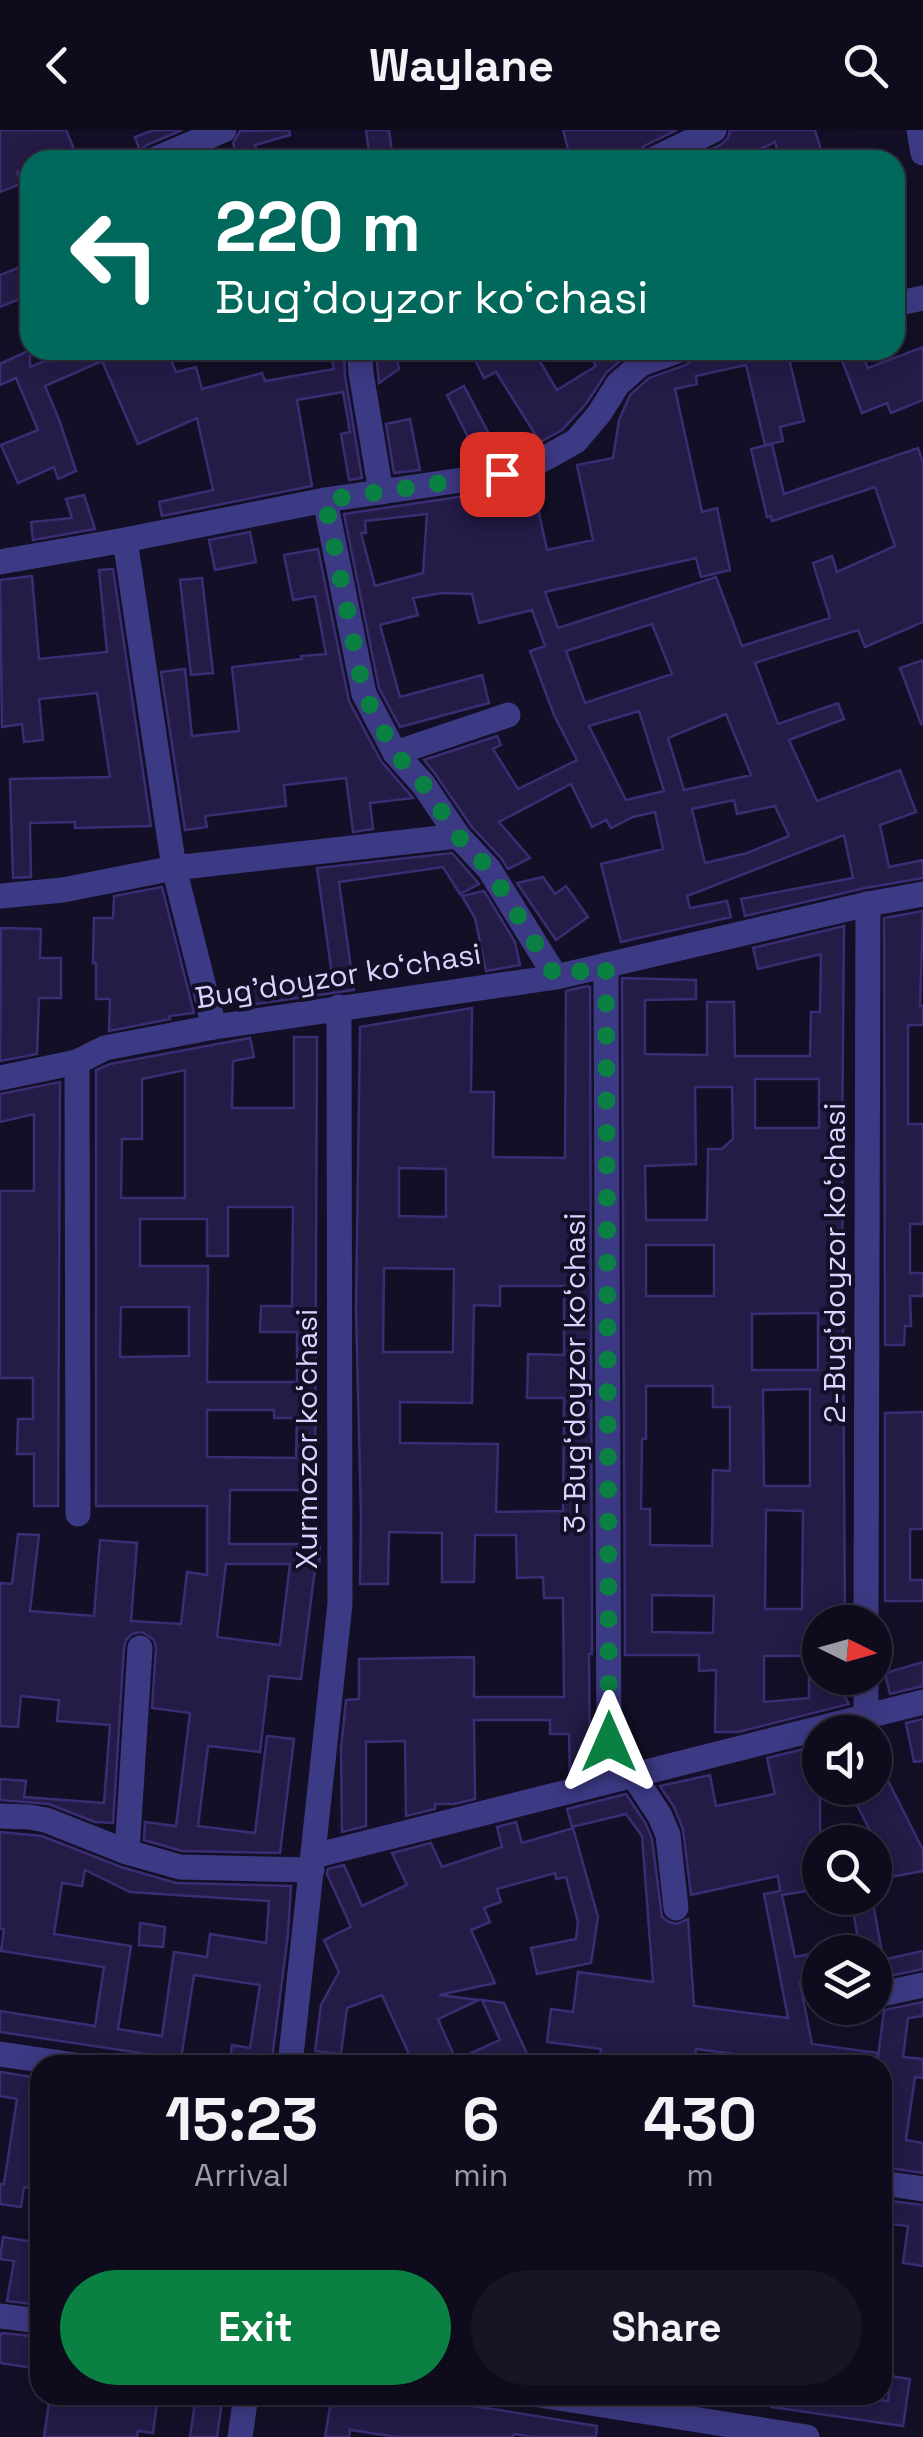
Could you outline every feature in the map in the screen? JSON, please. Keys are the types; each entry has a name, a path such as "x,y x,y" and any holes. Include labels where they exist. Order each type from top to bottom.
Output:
{"street":[{"path":"177,150 224,130"},
{"path":"673,150 714,130"},
{"path":"919,130 923,153"},
{"path":"360,360 380,492"},
{"path":"0,562 325,500 502,474 542,460 576,441 618,384 641,364 652,360"},
{"path":"325,500 364,694 395,753 423,784 458,836 489,869 556,977"},
{"path":"126,540 174,868 214,1027"},
{"path":"395,753 508,716"},
{"path":"0,896 64,890 174,868 458,836"},
{"name":"Bug'doyzor koʻchasi","path":"0,1078 77,1062 105,1048 214,1027 556,977 923,894"},
{"name":"2-Bugʻdoyzor koʻchasi","path":"866,1605 868,904"},
{"name":"3-Bugʻdoyzor koʻchasi","path":"606,965 621,1778"},
{"name":"Xurmozor koʻchasi","path":"291,2055 340,1604 339,1007"},
{"path":"77,1062 78,1514"},
{"path":"126,1852 140,1648"},
{"path":"874,1715 923,1702"},
{"path":"0,1816 46,1820 126,1852 180,1867 313,1863 802,1733"},
{"path":"621,1778 660,1816 668,1835 676,1908"},
{"path":"892,1992 923,1985"},
{"path":"0,2054 30,2058"},
{"path":"892,2184 923,2189"},
{"path":"0,2316 30,2320"},
{"path":"240,2437 245,2405"},
{"path":"603,2405 807,2437"}],"building":[{"path":"0,130 66,130 74,149 20,150 20,184 0,192"},
{"path":"154,130 182,130 141,150 135,137"},
{"path":"289,130 290,135 255,145 256,150 235,150 233,143 240,131"},
{"path":"366,130 389,130 392,150 369,150"},
{"path":"563,130 677,130 640,150 568,150"},
{"path":"730,130 815,130 821,150 778,150 775,142 759,150 710,150 728,138"},
{"path":"20,267 20,299 0,307 0,275"},
{"path":"923,347 923,400 891,413 887,403 862,413 842,360 864,360 868,368 889,360 905,360 905,354"},
{"path":"20,355 20,360 30,360 30,367 47,360 171,360 176,372 196,367 202,389 262,373 265,381 334,369 332,360 344,360 362,478 349,480 341,434 350,432 343,392 297,400 312,486 162,516 159,502 213,490 197,418 138,444 102,361 45,386 76,471 58,479 54,467 18,483 1,445 38,430 16,378 0,385 0,364"},
{"path":"397,360 399,369 379,383 377,362"},
{"path":"475,360 539,360 557,390 596,366 593,360 621,360 607,372 586,404 562,430 540,442 496,372 484,378"},
{"path":"693,360 789,360 804,421 780,427 783,441 765,445 746,365 696,376 697,384 675,389 702,512 717,508 730,570 701,577 696,558 545,592 558,628 716,577 742,646 830,618 813,563 832,556 837,572 895,546 875,487 772,521 771,516 767,517 751,449 772,444 784,494 918,448 923,463 923,622 865,647 858,630 755,663 778,724 838,703 844,719 789,740 817,801 900,770 916,812 880,825 889,867 923,860 923,878 745,916 741,899 853,878 844,835 687,896 690,908 727,901 731,917 621,942 601,864 663,849 655,812 611,828 606,820 592,827 571,784 499,822 530,858 508,869 471,826 424,760 497,736 501,745 493,749 518,789 577,760 554,715 530,651 545,646 532,610 479,623 472,594 442,593 413,598 418,615 380,625 400,697 482,675 489,703 400,727 379,688 344,514 505,490 532,481 547,550 593,540 577,465 613,458 619,420 630,395 649,378","holes":["427,514 423,573 375,586 361,533 366,533 365,521","652,624 672,674 585,703 566,651","639,711 664,791 626,800 589,726","726,714 751,775 684,790 668,738","734,800 737,814 775,806 789,836 747,853 705,863 692,809"]},
{"path":"464,386 488,432 470,441 447,395"},
{"path":"410,419 420,470 394,473 386,424"},
{"path":"84,495 95,529 33,540 31,522 72,518 66,499"},
{"path":"250,532 256,562 215,570 209,540"},
{"path":"318,549 349,701 381,761 413,798 370,803 373,829 353,832 346,778 284,785 286,806 205,816 207,827 185,830 161,672 185,669 192,736 239,731 232,667 326,654 315,596 293,600 284,555"},
{"path":"113,569 151,826 75,828 75,822 30,823 31,877 13,878 10,779 110,777 97,693 39,699 43,740 24,742 22,724 2,727 0,580 32,576 39,659 107,652 99,570"},
{"path":"202,578 213,673 191,675 180,580"},
{"path":"923,660 923,724 921,724 900,668"},
{"path":"452,853 479,884 460,894 443,867 339,882 354,990 242,1006 240,987 332,975 317,868"},
{"path":"543,877 555,894 566,886 588,917 556,940 517,883"},
{"path":"162,887 194,1013 109,1031 110,999 96,999 94,918 113,918 114,896"},
{"path":"484,891 515,942 520,965 486,971 475,918 462,896"},
{"path":"923,911 923,1025 908,1025 908,1124 923,1124 923,1224 910,1224 910,1273 923,1273 923,1296 910,1296 911,1326 905,1326 904,1345 885,1345 884,918"},
{"path":"844,926 845,1605 802,1605 803,1511 766,1510 765,1609 802,1609 802,1656 764,1656 764,1702 809,1695 845,1695 849,1704 738,1732 715,1732 716,1670 699,1671 699,1655 625,1655 622,978 696,980 696,999 645,1000 645,1054 707,1055 707,1002 734,1002 735,1056 810,1056 811,1012 820,1012 821,954 758,969 753,948","holes":["755,1079 819,1079 819,1128 755,1128","695,1087 732,1087 733,1139 722,1149 708,1149 707,1220 646,1220 645,1166 696,1164","646,1245 714,1245 714,1296 646,1296","818,1313 818,1370 752,1370 752,1314","646,1386 713,1386 713,1407 730,1407 730,1471 713,1470 712,1546 650,1545 650,1509 641,1509 642,1439 646,1439","810,1389 810,1486 764,1486 763,1390","652,1595 714,1596 713,1633 652,1632"]},
{"path":"1,928 41,929 40,958 61,958 61,998 39,998 37,1054 0,1061"},
{"path":"590,987 590,1769 570,1775 569,1734 550,1734 550,1720 474,1720 475,1799 435,1804 435,1809 406,1816 405,1741 366,1742 366,1826 342,1832 341,1749 346,1700 359,1699 359,1659 474,1657 474,1697 564,1697 563,1598 544,1598 543,1577 517,1578 516,1535 475,1535 474,1582 442,1582 442,1533 389,1532 388,1584 360,1584 356,1308 360,1027 472,1008 471,1092 494,1092 493,1157 565,1158 566,991","holes":["399,1168 446,1169 446,1217 399,1216","384,1268 454,1269 453,1352 383,1352","500,1286 564,1286 564,1355 528,1354 527,1398 564,1398 563,1511 496,1512 498,1444 400,1443 400,1402 472,1403 474,1305 500,1306"]},
{"path":"294,1037 317,1037 315,1490 230,1490 229,1544 314,1544 320,1546 319,1569 315,1569 301,1679 269,1676 260,1752 208,1746 198,1826 255,1833 267,1736 294,1739 280,1853 182,1851 144,1840 145,1822 176,1826 190,1713 152,1708 156,1648 154,1640 142,1632 132,1634 124,1647 113,1823 95,1822 49,1804 0,1800 0,1779 26,1781 24,1797 104,1803 110,1725 57,1721 59,1700 21,1696 18,1727 0,1726 0,1583 12,1584 18,1534 39,1535 30,1611 94,1616 100,1540 137,1543 131,1621 181,1624 187,1572 207,1575 207,1506 96,1506 96,1070 110,1064 250,1038 254,1057 233,1061 232,1108 294,1108","holes":["185,1070 185,1198 121,1198 122,1139 142,1139 142,1079","228,1207 293,1207 292,1306 261,1306 260,1332 297,1332 297,1382 207,1382 208,1266 140,1266 140,1219 207,1219 207,1256 228,1256","121,1307 189,1307 189,1356 120,1357","207,1410 274,1410 274,1418 297,1418 296,1458 207,1457","226,1564 290,1564 280,1645 217,1637"]},
{"path":"60,1082 58,1506 34,1506 34,1454 17,1454 18,1419 33,1419 33,1378 0,1378 0,1191 34,1191 34,1114 0,1122 0,1094"},
{"path":"923,1412 923,1529 910,1529 910,1580 923,1580 923,1601 885,1601 885,1413"},
{"path":"923,1662 923,1686 892,1694 892,1671"},
{"path":"923,1719 923,1761 914,1762 906,1723"},
{"path":"802,1749 802,1805 820,1805 820,1825 802,1825 802,1892 782,1895 795,1957 802,1956 802,2025 808,2025 812,2044 878,2055 742,2055 696,2049 695,2055 600,2055 601,2049 547,2042 551,2009 573,2012 578,1972 653,1982 642,1836 626,1814 572,1827 567,1809 626,1794 652,1839 662,1917 677,1924 688,1919 694,2006 788,2018 764,1894 780,1891 778,1876 691,1895 683,1829 660,1786 710,1775 716,1806 775,1794 767,1758"},
{"path":"892,1789 923,1850 923,1871 892,1877 892,1825 867,1825 857,1805 892,1805"},
{"path":"516,1822 522,1843 573,1828 598,1917 591,1963 537,1974 531,1948 576,1939 578,1922 566,1877 556,1879 555,1873 497,1889 501,1902 484,1908 490,1922 471,1930 495,1983 439,1995 479,2000 438,2019 454,2055 409,2055 382,1995 347,2008 341,2054 315,2051 321,2005 339,1972 324,1940 351,1927 328,1869 344,1865 362,1906 407,1885 392,1853 431,1843 442,1867 502,1847 497,1827"},
{"path":"0,1832 42,1836 121,1867 176,1883 291,1886 273,2055 230,2055 232,2045 250,2048 260,1985 194,1975 182,2055 154,2055 0,2032 0,2011 95,2026 104,1967 1,1951 4,1929 0,1929","holes":["85,1870 130,1892 269,1901 266,1943 210,1934 207,1957 174,1952 162,2036 118,2029 131,1946 54,1934 62,1883 82,1886"]},
{"path":"854,1915 875,1915 879,1935 857,1935"},
{"path":"140,1923 165,1927 163,1947 139,1945"},
{"path":"923,1951 923,1969 892,1975 892,1958"},
{"path":"482,2000 504,2003 527,2055 467,2055 500,2040"},
{"path":"923,2002 923,2016 908,2018 903,2057 923,2059 923,2078 915,2077 906,2140 923,2143 923,2173 892,2168 892,2055 878,2055 882,2025 892,2025 892,2008"},
{"path":"0,2072 30,2076 30,2188 24,2187 21,2207 0,2204 0,2184 4,2184 17,2099 0,2096"},
{"path":"892,2201 923,2205 923,2266 903,2263 908,2226 892,2224"},
{"path":"3,2237 30,2241 30,2304 7,2301 14,2261 0,2259"},
{"path":"0,2336 30,2336 30,2368 0,2363"},
{"path":"892,2376 910,2379 903,2426 771,2407 892,2405"},
{"path":"49,2405 157,2405 153,2433 138,2431 137,2437 44,2437"},
{"path":"195,2405 222,2405 217,2437 190,2437"},
{"path":"330,2405 466,2405 597,2426 596,2437 397,2437 350,2430 349,2437 325,2437"}],"route":[{"path":"502,474 325,500 364,694 395,753 423,784 458,836 489,869 556,977 606,965 609,1742"}]}
